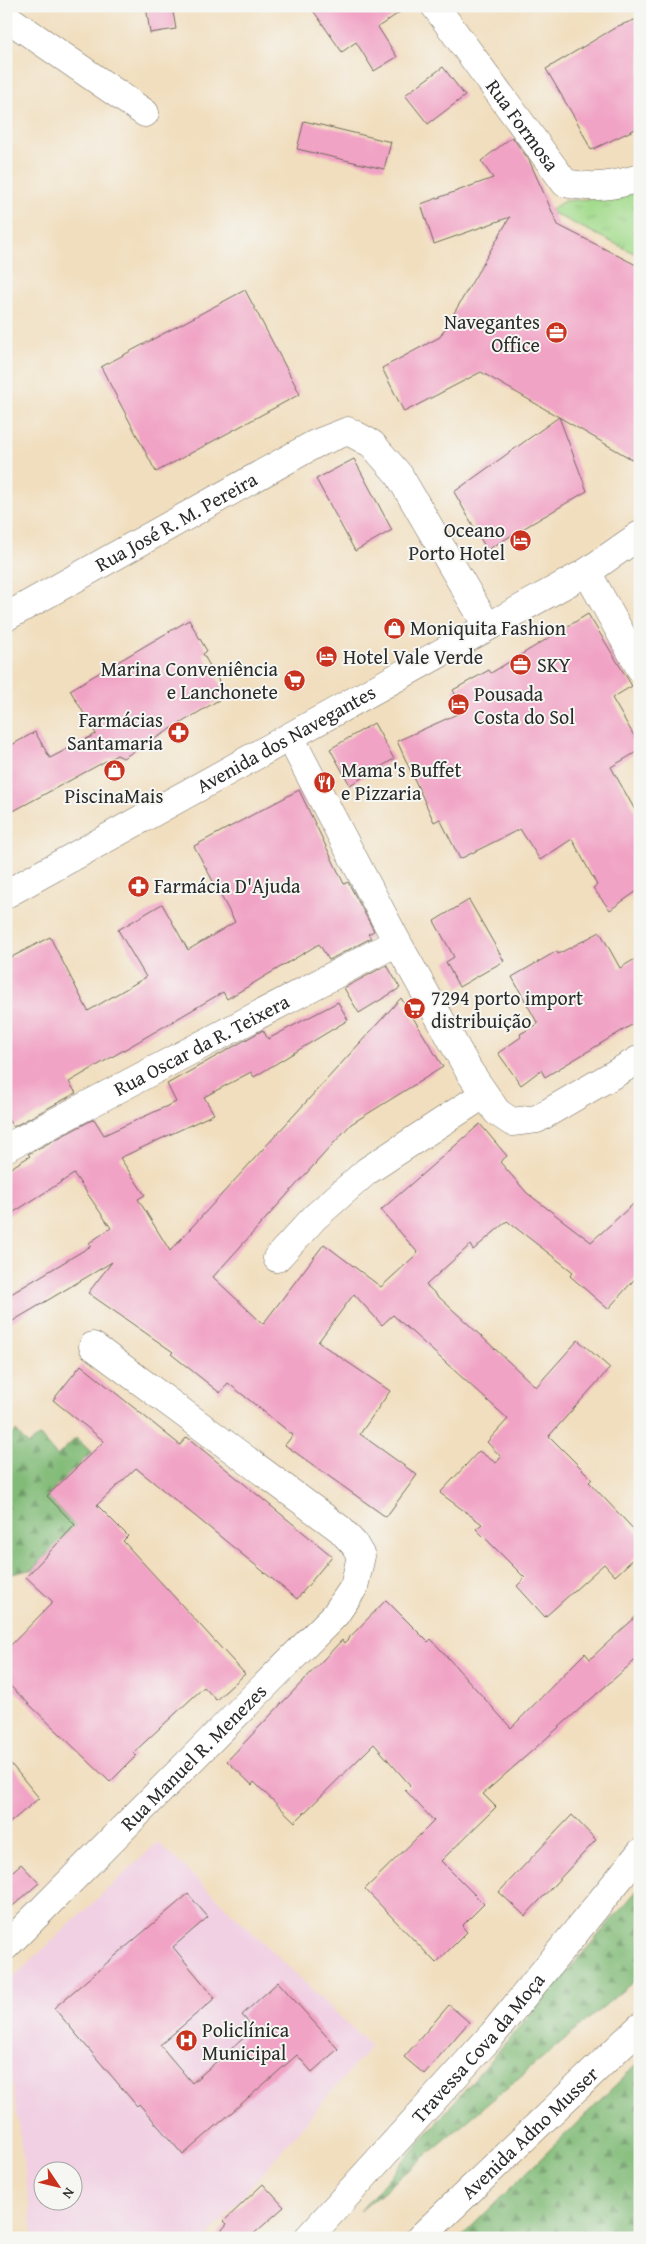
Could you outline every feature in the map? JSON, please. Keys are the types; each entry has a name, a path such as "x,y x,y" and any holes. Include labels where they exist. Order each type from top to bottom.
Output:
{"street":[{"name":"Rua Formosa","path":"434,6 565,183 586,188 612,186 640,178"},
{"path":"6,18 145,113"},
{"name":"Rua José R. M. Pereira","path":"6,617 315,444 348,431 372,444 399,475 487,626"},
{"name":"Avenida dos Navegantes","path":"6,894 587,572 640,535"},
{"path":"587,572 640,668"},
{"path":"290,737 397,942 483,1095 497,1112 512,1122 537,1120 640,1059"},
{"name":"Rua Oscar da R. Teixera","path":"6,1148 397,942"},
{"path":"277,1258 315,1217 367,1171 483,1095"},
{"name":"Rua Manuel R. Menezes","path":"6,1946 335,1615 354,1587 361,1556 354,1544 340,1529 93,1346"},
{"name":"Travessa Cova da Moça","path":"308,2238 492,2036 640,1853"},
{"name":"Avenida Adno Musser","path":"420,2238 640,2027"}],"shaded area":[{"name":"Policlínica Municipal","path":"158,1842 371,2046 207,2238 34,2238 6,2037 6,1984"}],"green space":[{"path":"640,189 640,256 549,211 564,201 621,196"},
{"path":"16,1431 28,1445 40,1436 57,1456 76,1438 92,1453 47,1496 75,1526 33,1569 7,1575 6,1441"},
{"path":"640,1887 640,1976 360,2211"},
{"path":"640,2061 640,2238 460,2238"}],"building":[{"path":"146,6 172,6 176,29 150,33"},
{"path":"310,6 409,6 378,27 397,57 374,71 356,42 342,52"},
{"path":"640,18 640,127 591,150 580,127 546,69 618,26"},
{"path":"443,67 465,96 428,124 405,95"},
{"path":"304,121 391,142 384,169 297,149"},
{"name":"Navegantes Office","path":"512,137 529,160 558,225 640,267 640,464 481,372 404,412 382,368 440,337 510,217 434,244 421,204 493,178 481,161"},
{"path":"245,290 300,394 156,472 101,367"},
{"path":"559,417 587,491 487,550 454,492"},
{"path":"354,459 392,530 355,551 316,479"},
{"path":"588,614 632,686 612,698 640,746 640,750 611,767 640,819 640,889 610,910 593,888 597,885 572,839 540,860 520,829 460,859 440,819 434,822 397,741 464,711 453,690 489,670 491,673"},
{"path":"189,620 207,651 203,654 227,695 123,758 117,755 6,815 6,748 35,732 50,758 96,734 70,690"},
{"path":"374,723 394,759 350,785 330,749"},
{"path":"299,790 344,884 348,882 374,931 368,934 371,938 329,960 319,944 227,999 223,992 69,1082 76,1093 13,1127 6,1116 6,960 50,937 88,1011 146,977 118,930 162,904 188,950 235,922 194,846"},
{"path":"469,900 504,961 459,987 446,962 454,957 434,921"},
{"path":"600,932 620,968 640,956 640,1020 545,1077 541,1070 521,1085 498,1053 521,1037 520,1034 538,1024 512,977 557,951 558,954"},
{"path":"387,965 400,988 359,1013 344,988"},
{"path":"401,998 443,1067 351,1124 213,1277 263,1324 324,1244 381,1287 418,1253 381,1210 480,1124 507,1156 500,1162 527,1193 591,1242 640,1198 640,1273 608,1309 570,1276 573,1272 507,1221 473,1250 470,1245 426,1285 536,1387 578,1340 610,1368 549,1436 592,1479 589,1482 640,1536 640,1553 615,1576 604,1564 545,1617 517,1586 525,1578 476,1529 482,1524 440,1493 479,1451 496,1463 501,1457 487,1442 508,1419 393,1315 382,1325 354,1294 318,1342 390,1391 360,1434 417,1475 386,1517 285,1445 293,1435 228,1383 220,1393 171,1354 173,1352 88,1293 112,1262 6,1325 6,1297 91,1246 89,1243 111,1228 74,1174 6,1217 6,1171 30,1156 28,1154 94,1119 104,1135 176,1102 167,1084 263,1030 268,1039 338,1002 348,1020 254,1077 251,1072 204,1097 214,1114 120,1158 145,1195 138,1199 170,1251"},
{"path":"81,1365 180,1445 187,1437 332,1556 297,1599 136,1468 97,1505 128,1536 123,1541 245,1674 216,1700 204,1687 133,1753 136,1756 110,1782 6,1682 6,1650 53,1602 26,1577 75,1525 47,1496 104,1441 53,1400"},
{"path":"386,1600 428,1642 431,1639 511,1728 585,1653 590,1659 640,1613 640,1656 483,1794 496,1807 441,1861 484,1904 462,1926 467,1932 436,1963 365,1889 434,1821 405,1790 410,1785 374,1744 295,1822 254,1782 252,1785 227,1761 342,1640 344,1643"},
{"path":"6,1758 39,1798 6,1826"},
{"path":"572,1815 596,1840 525,1916 499,1892"},
{"path":"21,1864 39,1883 6,1912 6,1877"},
{"path":"188,1894 208,1917 173,1947 215,1998 160,2045 192,2083 254,2029 242,2015 278,1982 338,2049 312,2072 297,2055 183,2155 139,2104 137,2106 54,2008"},
{"path":"449,2005 469,2022 424,2074 404,2057"},
{"path":"263,2184 284,2207 249,2238 215,2238 227,2224 224,2221"}],"place":[{"name":"Navegantes Office","path":"556,333"},
{"name":"Oceano Porto Hotel","path":"521,541"},
{"name":"Moniquita Fashion","path":"394,628"},
{"name":"Hotel Vale Verde","path":"327,657"},
{"name":"SKY","path":"521,665"},
{"name":"Marina Conveniência e Lanchonete","path":"294,681"},
{"name":"Pousada Costa do Sol","path":"458,705"},
{"name":"Farmácias Santamaria","path":"179,732"},
{"name":"PiscinaMais","path":"114,770"},
{"name":"Mama's Buffet e Pizzaria","path":"325,782"},
{"name":"Farmácia D'Ajuda","path":"138,886"},
{"name":"7294 porto import distribuição","path":"415,1009"},
{"name":"Policlínica Municipal","path":"186,2041"}]}
